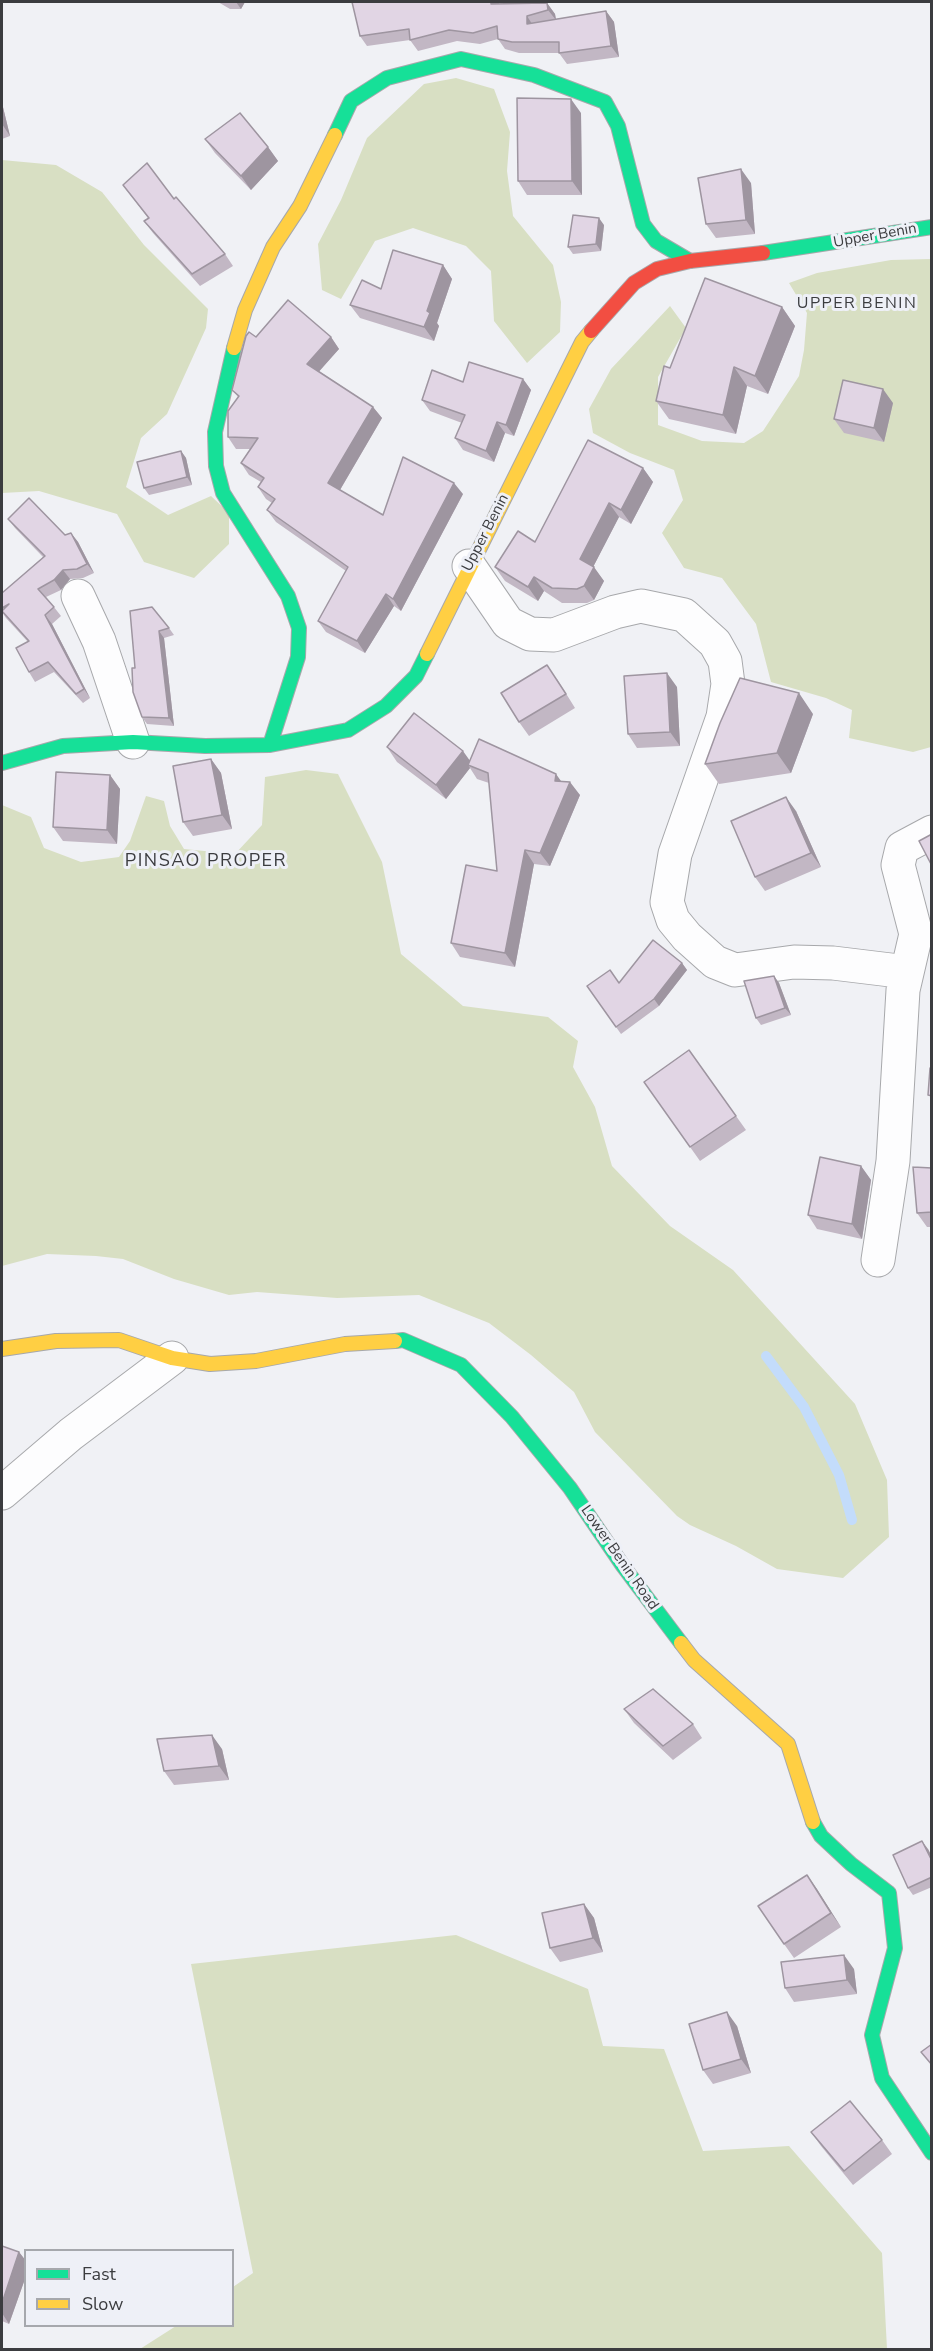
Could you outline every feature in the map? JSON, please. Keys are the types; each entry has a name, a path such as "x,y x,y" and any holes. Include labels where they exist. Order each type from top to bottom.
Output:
{"street":[{"path":"270,745 298,657 299,628 288,596 223,493 216,466 215,432 225,382 245,310 273,247 300,206 351,101 387,78 461,59 534,75 605,102 618,126 643,224 656,241 690,261"},
{"name":"Upper Benin","path":"2,763 63,746 133,742 206,746 270,745 348,730 386,706 416,676 582,342 608,309 634,283 657,269 690,261 808,248 932,226"},
{"path":"469,566 507,623 530,634 554,635 641,606 684,615 715,643 725,661 728,684 723,717 675,854 667,902 673,920 687,937 715,962 735,970 794,963 833,963 914,982"},
{"path":"78,596 99,641 133,742"},
{"path":"878,1260 893,1161 914,982 916,934 898,865 902,848 932,832"},
{"name":"Lower Benin Road","path":"2,1349 56,1341 119,1340 172,1358 210,1364 256,1360 345,1344 403,1340 461,1365 512,1417 570,1488 623,1566 694,1660 788,1744 809,1815 821,1836 851,1864 889,1893 895,1948 872,2035 882,2078 932,2153"},
{"path":"2,1492 71,1434 172,1358"}],"green space":[{"path":"456,78 494,89 510,132 507,171 513,216 553,265 561,302 560,332 527,363 494,321 491,271 466,246 413,228 375,241 341,299 322,290 318,244 341,200 367,138 424,84"},
{"path":"2,160 56,165 102,192 144,245 208,309 206,328 167,414 141,438 126,487 168,515 211,496 229,513 229,544 194,578 144,562 117,514 39,491 2,493"},
{"path":"931,259 931,747 913,752 849,738 852,710 826,698 771,682 756,624 722,578 684,568 662,533 683,500 674,470 630,453 593,433 589,409 611,369 670,306 686,328 658,377 658,425 702,441 744,443 763,431 799,376 807,313 789,283 817,273 891,260"},
{"path":"306,770 338,774 382,862 401,954 463,1006 548,1017 578,1041 573,1067 595,1107 612,1166 670,1226 733,1270 855,1404 887,1480 889,1537 843,1578 777,1569 736,1546 690,1525 677,1516 595,1432 574,1392 531,1355 489,1323 419,1295 337,1298 257,1292 229,1295 174,1279 123,1259 96,1256 47,1254 2,1266 2,805 31,817 44,848 81,862 119,857 130,841 146,796 164,801 170,826 184,849 235,854 262,825 265,777"},
{"path":"456,1935 588,1989 603,2046 664,2049 703,2151 789,2146 882,2253 887,2349 140,2349 174,2327 234,2327 234,2286 253,2273 191,1964"}],"building":[{"path":"352,2 547,3 548,10 527,16 527,24 606,11 611,46 559,53 559,42 512,42 498,39 497,26 473,33 449,30 410,40 409,29 360,36"},
{"path":"517,98 571,99 572,181 518,181"},
{"path":"240,113 268,147 241,176 205,139"},
{"path":"147,163 174,199 176,197 225,254 192,274 144,221 149,218 123,185"},
{"path":"741,169 746,220 706,224 698,178"},
{"path":"573,215 599,218 596,244 568,247"},
{"path":"393,250 443,265 427,311 430,313 424,327 350,305 362,280 381,289"},
{"path":"705,278 782,307 755,376 734,367 723,415 656,401 664,366 670,368"},
{"path":"288,300 331,337 307,364 373,407 328,483 383,515 403,457 454,483 393,599 386,594 357,641 318,621 348,567 267,510 275,499 258,487 264,478 241,463 258,438 228,437 228,411 239,396 232,390 246,336 249,332 256,337"},
{"path":"469,362 523,379 506,425 497,422 486,451 455,438 465,415 422,400 432,370 463,382"},
{"path":"843,380 883,389 874,428 834,419"},
{"path":"588,440 643,468 621,510 609,503 580,559 594,567 584,586 577,589 552,588 534,577 528,587 495,567 518,531 535,542"},
{"path":"181,451 187,477 144,488 137,462"},
{"path":"29,498 65,535 71,533 87,564 77,569 63,570 54,580 38,589 54,607 45,615 84,689 76,694 48,662 29,672 16,648 29,641 2,611 9,604 2,608 2,593 45,556 8,519"},
{"path":"152,607 169,628 159,631 169,718 142,717 133,692 132,668 135,668 130,611"},
{"path":"547,665 566,694 519,722 501,693"},
{"path":"667,673 670,732 628,734 624,676"},
{"path":"740,678 799,693 777,753 705,764 720,723"},
{"path":"414,713 463,751 436,785 387,747"},
{"path":"479,739 556,774 555,781 570,782 540,853 525,850 505,953 451,943 466,865 497,871 488,773 468,765"},
{"path":"211,759 222,815 183,822 173,766"},
{"path":"56,772 110,775 107,830 53,827"},
{"path":"786,797 811,853 755,877 731,821"},
{"path":"932,834 932,866 919,841"},
{"path":"653,940 682,963 654,999 616,1027 587,986 610,970 619,983"},
{"path":"774,976 785,1008 756,1018 744,981"},
{"path":"689,1050 736,1116 690,1147 644,1082"},
{"path":"930,1068 932,1068 932,1096 928,1095"},
{"path":"820,1157 861,1166 852,1224 808,1215"},
{"path":"913,1167 932,1168 932,1212 917,1213"},
{"path":"653,1689 693,1724 663,1746 624,1709"},
{"path":"212,1735 219,1766 164,1771 157,1739"},
{"path":"922,1841 932,1861 932,1877 908,1888 893,1855"},
{"path":"807,1875 831,1913 784,1944 758,1906"},
{"path":"584,1904 593,1938 550,1948 542,1913"},
{"path":"844,1955 847,1980 785,1988 781,1962"},
{"path":"727,2012 741,2059 703,2070 689,2024"},
{"path":"932,2044 932,2065 921,2052"},
{"path":"850,2101 882,2140 844,2171 811,2132"},
{"path":"2,2246 19,2252 2,2303"}],"waterway":[{"path":"766,1356 804,1407 839,1475 852,1520"}],"traffic: fast":[{"path":"335,135 351,101 387,78 461,59 534,75 605,102 618,126 643,224 656,241 690,261"},
{"path":"763,253 932,227"},
{"path":"234,348 215,432 216,466 223,493 288,596 299,628 298,657 270,745"},
{"path":"2,763 63,746 133,742 205,746 270,745 348,730 386,706 416,676 427,654"},
{"path":"395,1341 403,1340 461,1365 512,1417 570,1488 623,1566 681,1643"},
{"path":"813,1822 821,1836 851,1864 889,1893 895,1948 872,2035 882,2078 932,2153"}],"traffic: slow":[{"path":"234,348 245,310 273,247 300,206 335,135"},
{"path":"427,654 582,342 591,331"},
{"path":"2,1349 56,1341 119,1340 172,1358 210,1364 256,1361 345,1344 395,1341"},
{"path":"681,1643 694,1660 788,1744 813,1822"}],"traffic: jam":[{"path":"591,331 634,283 657,269 690,261 763,253"}],"district":[{"name":"UPPER BENIN","path":"857,304"},
{"name":"PINSAO PROPER","path":"206,862"}]}
